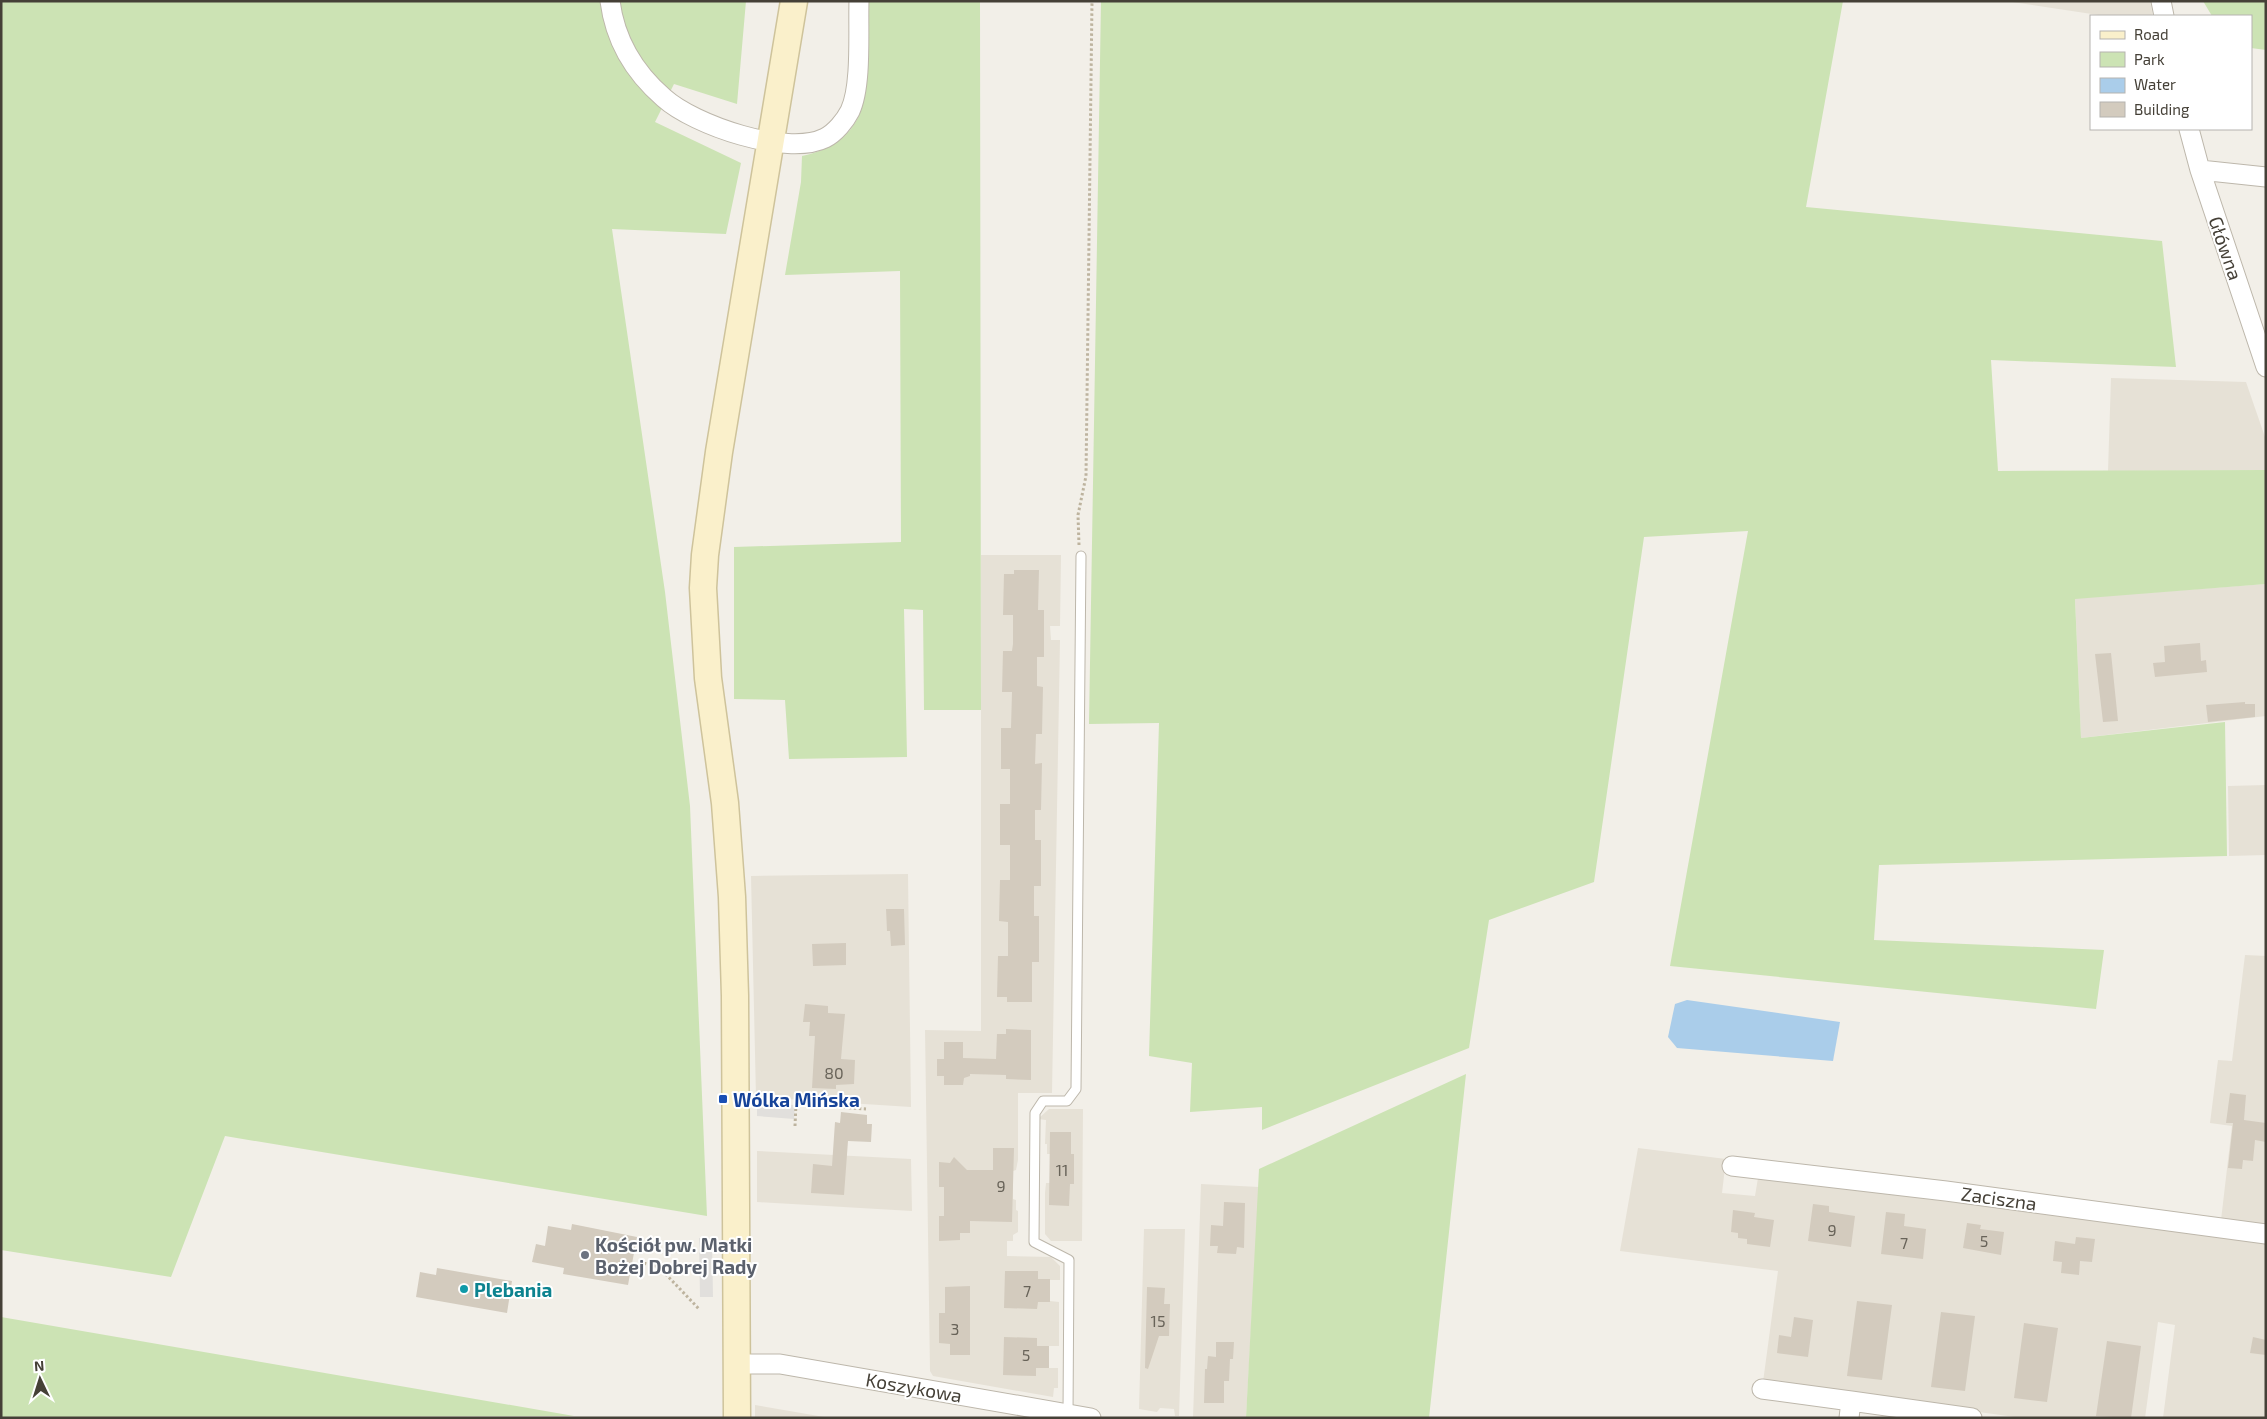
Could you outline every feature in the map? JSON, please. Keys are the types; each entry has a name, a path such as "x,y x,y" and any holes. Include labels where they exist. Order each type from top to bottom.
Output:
{"street":[{"path":"610,1 615,27 626,52 644,79 675,108 718,128 771,141 798,144 826,138 844,122 855,99 859,1"},
{"path":"736,1418 735,996 732,897 725,803 708,678 704,588 705,555 718,461 794,1"},
{"path":"2161,1 2164,15"},
{"name":"Główna","path":"2189,130 2200,170 2266,366"},
{"path":"2200,170 2266,177"},
{"name":"Zaciszna","path":"1732,1166 1946,1191 2266,1234"},
{"name":"Koszykowa","path":"737,1364 780,1364 1091,1418"},
{"path":"1762,1389 1850,1409 1972,1418"}],"lane":[{"path":"1068,1414 1069,1260 1034,1242 1035,1113 1043,1101 1067,1101 1076,1089 1081,556"}],"path":[{"path":"1081,556 1077,538 1078,516 1084,492 1086,458 1092,1"},
{"path":"795,1126 796,1104 866,1109"},
{"path":"639,1262 659,1268 699,1309"}],"shaded area":[{"path":"2006,1 2150,1 2153,15 2098,15"},
{"path":"2111,378 2246,382 2266,440 2266,470 2108,471"},
{"path":"981,555 1061,555 1060,626 1050,626 1051,640 1060,640 1052,1093 1018,1093 1018,1160 1016,1170 1013,1171 1013,1199 1016,1200 1016,1210 1018,1211 1018,1232 1013,1235 1013,1241 1007,1241 1007,1256 1051,1257 1060,1266 1060,1280 1050,1280 1050,1301 1059,1302 1059,1346 1049,1346 1049,1368 1058,1368 1058,1388 1054,1388 1053,1397 933,1376 930,1371 925,1030 981,1031"},
{"path":"2266,584 2266,716 2081,738 2075,598"},
{"path":"2266,785 2266,855 2229,856 2228,786"},
{"path":"908,874 911,1107 756,1097 751,876"},
{"path":"2245,955 2266,956 2266,1226 2221,1220 2232,1126 2210,1123 2218,1060 2232,1061"},
{"path":"757,1103 795,1105 794,1119 757,1116"},
{"path":"1049,1109 1083,1109 1082,1241 1051,1241 1045,1234 1045,1193 1046,1183 1050,1183 1050,1154 1047,1154 1047,1144 1045,1144 1046,1120 1038,1119"},
{"path":"1638,1148 1726,1159 1722,1193 1755,1196 1758,1178 2266,1241 2266,1418 2163,1418 2175,1325 2158,1322 2145,1418 2022,1418 1763,1382 1778,1271 1620,1251"},
{"path":"757,1151 911,1159 912,1211 757,1202"},
{"path":"1201,1184 1259,1187 1246,1418 1193,1418"},
{"path":"1144,1229 1185,1229 1179,1416 1175,1416 1174,1409 1160,1408 1157,1412 1139,1409"},
{"path":"699,1238 712,1238 713,1297 700,1297"},
{"path":"755,1405 830,1418 755,1418"}],"green space":[{"path":"1,1 746,1 737,104 674,84 655,122 741,163 726,234 612,229 665,592 690,806 707,1216 225,1136 171,1277 1,1250"},
{"path":"865,1 980,1 981,710 924,710 923,610 904,609 907,757 789,759 785,700 734,699 734,547 901,542 900,271 785,275 801,182 802,156 822,150 839,141 852,127 862,108"},
{"path":"1101,1 1843,1 1806,207 2162,241 2176,367 1991,360 1998,471 2266,470 2266,584 2075,599 2081,738 2225,722 2227,856 1879,865 1874,940 2104,950 2096,1009 1670,966 1748,531 1644,537 1594,882 1489,920 1469,1048 1262,1130 1262,1107 1190,1112 1192,1063 1149,1056 1159,723 1089,724"},
{"path":"2203,1 2266,1 2266,50 2252,48 2252,15 2211,15"},
{"path":"1466,1074 1429,1418 1246,1418 1259,1169"},
{"path":"1,1317 574,1416 1,1418"}],"water":[{"path":"1687,1000 1840,1022 1833,1061 1677,1048 1668,1037 1675,1004"}],"building":[{"path":"1014,570 1039,570 1038,610 1044,610 1044,657 1037,657 1037,686 1043,687 1042,734 1036,734 1035,764 1042,763 1041,810 1035,810 1035,840 1041,840 1041,886 1034,886 1034,916 1039,916 1039,962 1032,962 1032,1002 1007,1002 1007,997 997,997 998,956 1008,956 1008,922 999,921 1000,880 1010,880 1010,845 1000,845 1000,804 1010,804 1010,769 1001,769 1001,728 1011,728 1012,692 1002,692 1003,651 1012,651 1013,644 1013,615 1003,615 1004,574 1014,574"},
{"path":"2200,643 2201,661 2206,660 2207,672 2155,677 2153,663 2165,662 2164,646"},
{"path":"2111,653 2118,721 2103,722 2095,654"},
{"path":"2245,702 2245,704 2255,704 2255,717 2208,722 2206,705"},
{"path":"886,909 904,909 905,945 891,946 890,931 887,931"},
{"path":"846,943 846,965 813,966 812,944"},
{"path":"805,1004 828,1006 828,1013 845,1014 841,1059 855,1060 854,1084 836,1085 836,1089 812,1088 815,1036 809,1036 810,1022 803,1022"},
{"path":"1006,1029 1031,1030 1031,1080 1006,1079 1006,1075 970,1074 970,1076 964,1078 963,1085 944,1085 944,1076 937,1076 937,1059 944,1059 944,1042 963,1042 963,1058 996,1059 997,1034 1006,1034"},
{"path":"2230,1093 2246,1095 2244,1120 2266,1123 2266,1142 2255,1140 2253,1161 2243,1160 2242,1169 2228,1168 2233,1123 2226,1123"},
{"path":"841,1112 867,1115 867,1124 872,1124 871,1142 848,1141 844,1195 811,1193 813,1164 832,1166 835,1122 840,1123"},
{"path":"1050,1132 1071,1132 1071,1154 1074,1154 1074,1184 1070,1184 1069,1206 1049,1205"},
{"path":"993,1148 1014,1148 1012,1222 970,1221 970,1233 960,1233 960,1240 939,1241 939,1216 944,1216 944,1187 939,1187 939,1162 950,1163 954,1157 967,1170 993,1170"},
{"path":"1224,1202 1245,1203 1244,1248 1237,1247 1236,1254 1217,1253 1218,1246 1210,1246 1211,1225 1223,1226"},
{"path":"1813,1204 1829,1206 1829,1212 1855,1216 1851,1247 1808,1241"},
{"path":"1733,1210 1755,1213 1754,1217 1774,1220 1770,1247 1747,1244 1747,1239 1738,1238 1738,1233 1731,1232"},
{"path":"1886,1212 1905,1214 1904,1226 1926,1229 1923,1259 1881,1254"},
{"path":"1967,1223 1981,1225 1980,1229 2004,1232 2001,1255 1963,1248"},
{"name":"Kościół pw. Matki Bożej Dobrej Rady","path":"572,1224 637,1237 628,1285 563,1274 564,1268 532,1262 536,1244 545,1246 548,1226 571,1230"},
{"path":"2076,1237 2095,1239 2092,1262 2080,1261 2079,1275 2061,1273 2062,1262 2053,1261 2055,1241 2075,1244"},
{"name":"Plebania","path":"437,1268 512,1281 507,1313 416,1297 420,1272 436,1275"},
{"path":"1005,1271 1038,1271 1038,1279 1050,1279 1050,1302 1038,1302 1037,1309 1004,1308"},
{"path":"970,1286 970,1355 950,1355 950,1344 939,1343 939,1313 945,1313 945,1287"},
{"path":"1147,1287 1165,1288 1164,1304 1170,1304 1169,1336 1159,1336 1148,1369 1145,1368"},
{"path":"1857,1301 1892,1305 1882,1380 1847,1376"},
{"path":"1941,1312 1975,1316 1965,1391 1931,1387"},
{"path":"1794,1317 1813,1320 1808,1357 1777,1353 1779,1335 1791,1337"},
{"path":"2024,1323 2058,1328 2047,1402 2014,1398"},
{"path":"1004,1337 1037,1338 1037,1346 1049,1346 1049,1368 1036,1368 1036,1376 1003,1375"},
{"path":"2253,1337 2266,1340 2266,1355 2250,1353"},
{"path":"2107,1341 2141,1346 2131,1418 2096,1416"},
{"path":"1216,1342 1234,1342 1233,1359 1230,1359 1229,1381 1224,1381 1224,1403 1204,1403 1205,1369 1207,1369 1208,1356 1216,1357"}],"place":[{"name":"Wólka Mińska","path":"723,1099"},
{"name":"Kościół pw. Matki Bożej Dobrej Rady","path":"585,1255"},
{"name":"Plebania","path":"464,1289"}]}
